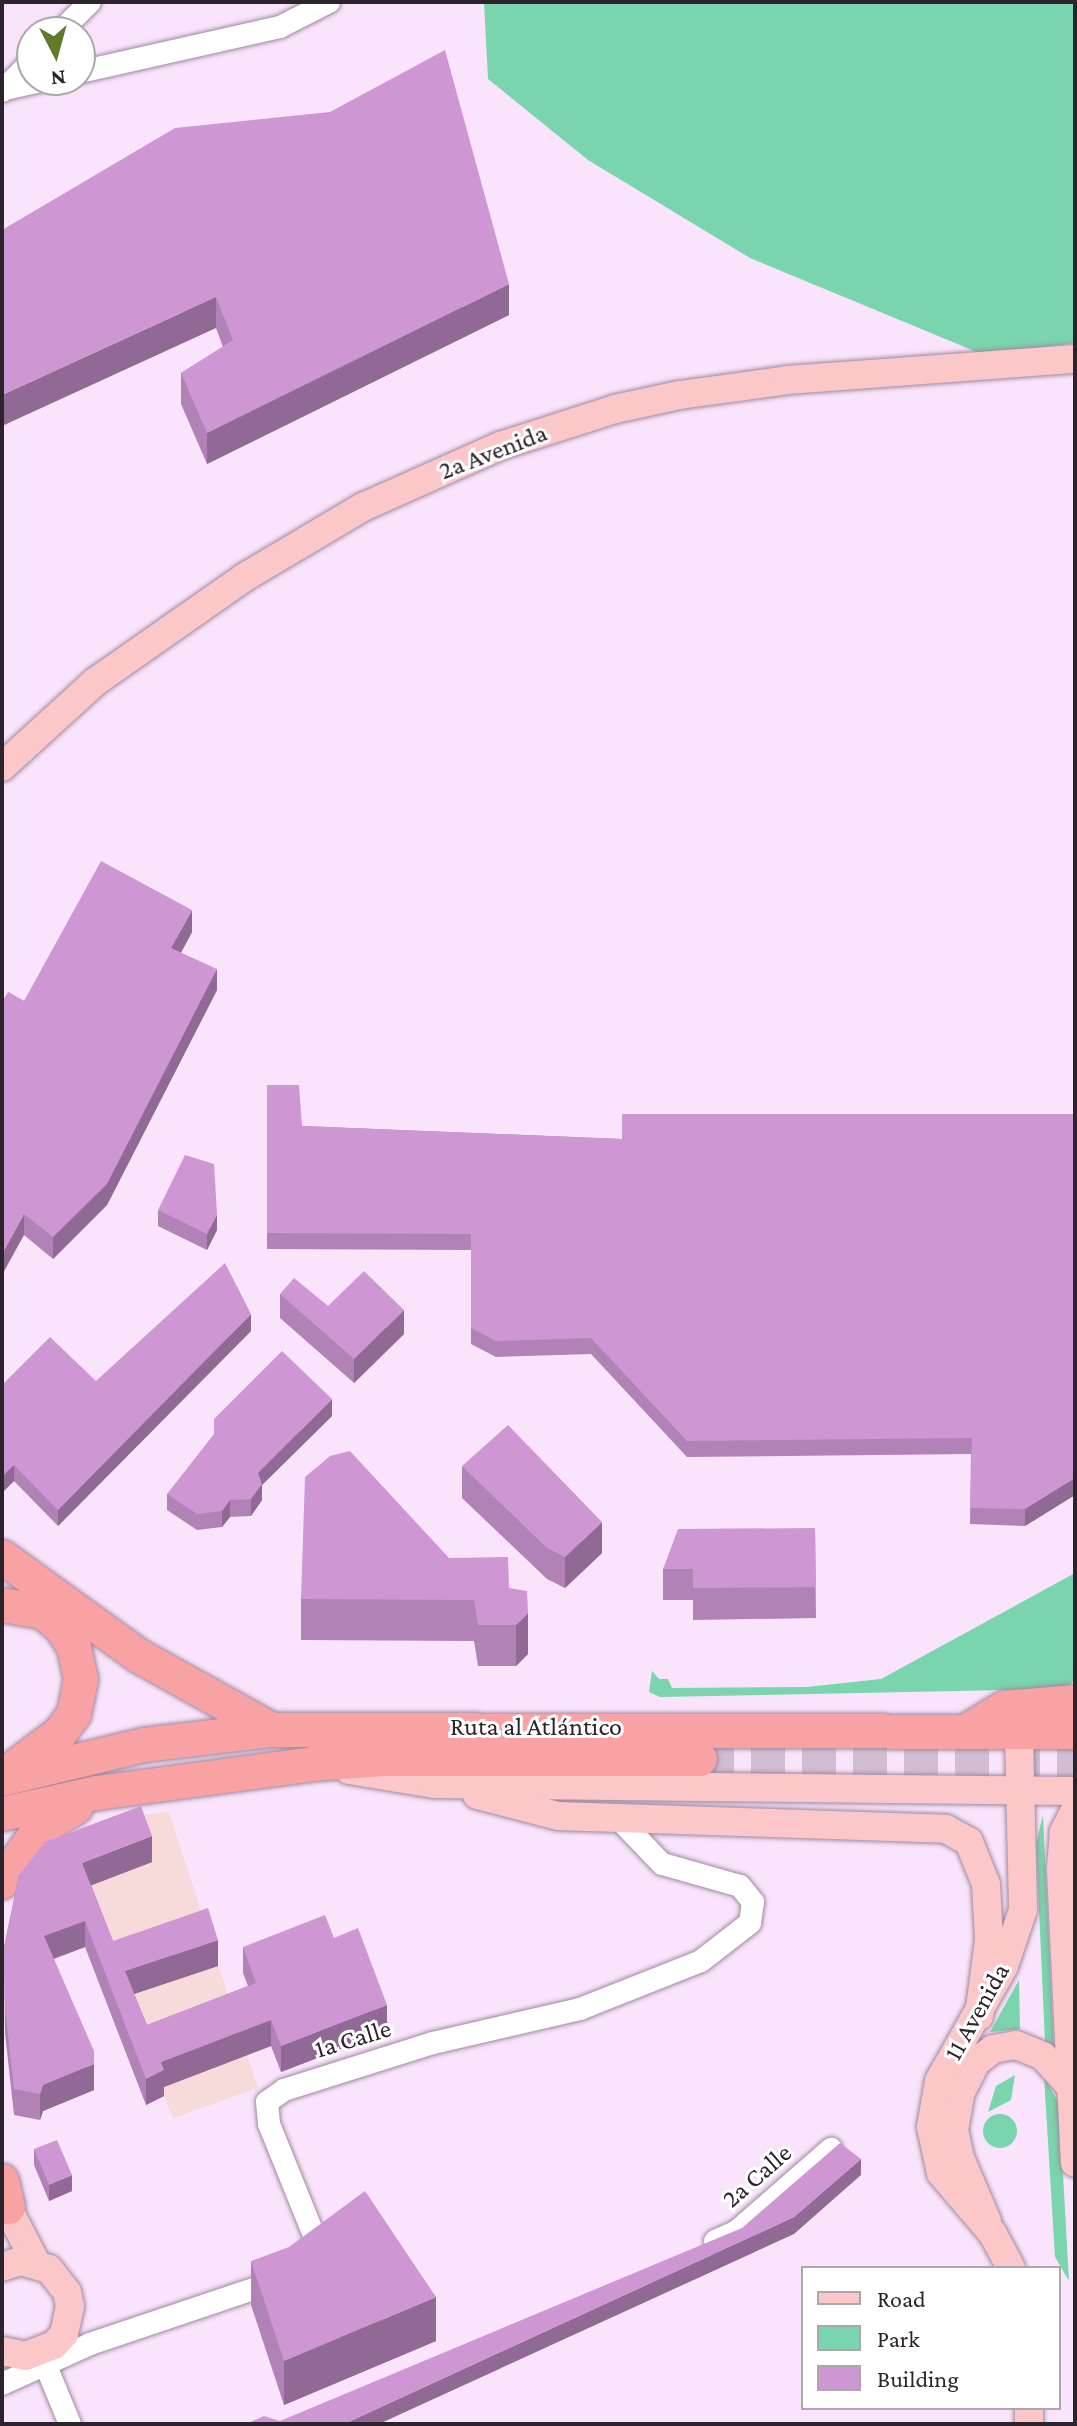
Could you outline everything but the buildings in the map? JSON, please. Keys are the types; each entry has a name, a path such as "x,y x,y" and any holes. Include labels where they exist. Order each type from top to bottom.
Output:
{"highway":[{"path":"2,1557 139,1656 272,1730"},
{"path":"2,1605 43,1612 62,1628 74,1647 81,1679 74,1714 60,1733 2,1777"},
{"path":"964,1732 1005,1708 1075,1702"},
{"name":"Ruta al Atlántico","path":"2,1777 144,1745 272,1730 1075,1732"},
{"name":"Ruta al Atlántico","path":"2,1814 97,1793 313,1764 413,1759 700,1759"},
{"path":"2,1882 40,1829 97,1793"}],"main road":[{"name":"2a Avenida","path":"2,767 95,682 245,577 363,507 500,446 615,409 680,395 788,380 1074,360"},
{"name":"11 Avenida","path":"1010,2266 992,2233 941,2173 931,2127 939,2081 979,2016 1023,1910 1019,1732"},
{"name":"Ruta al Atlántico","path":"313,1764 434,1784 1075,1791"},
{"path":"434,1784 558,1816 620,1820 915,1824 946,1829 969,1842 986,1884 989,1940 979,2016"},
{"path":"1075,1810 1064,1832 1061,1858 1075,2163"},
{"path":"992,2233 960,2158 954,2130 958,2101 976,2062 993,2049 1016,2045 1043,2056 1073,2101"},
{"path":"2,2351 44,2360 64,2334 70,2306 60,2279 36,2263 4,2195"},
{"path":"2,2267 36,2263"}],"street":[{"path":"96,68 280,27 329,2"},
{"name":"1a Calle","path":"2,2384 44,2360 281,2280 308,2259 315,2238 269,2124 267,2102 284,2090 433,2043 580,2009 701,1961 750,1923 753,1902 740,1886 662,1864 620,1820"},
{"name":"2a Calle","path":"694,2249 737,2231 831,2149"},
{"path":"44,2360 70,2424"}],"shaded area":[{"path":"169,1812 258,2088 173,2118 70,1860 139,1815"}],"green space":[{"path":"484,2 1075,2 1075,343 984,355 750,258 588,160 488,79"},
{"path":"1075,1573 1075,1678 1070,1685 1056,1689 660,1697 649,1692 652,1671 659,1679 668,1679 672,1688 807,1687 881,1679"},
{"path":"1043,1815 1054,2048 1045,2042 1036,1843"},
{"path":"1019,1980 1020,2029 990,2032"},
{"path":"1015,2075 1011,2100 988,2112 996,2086"},
{"path":"1044,2076 1059,2104 1069,2281 1055,2257"},
{"path":"1000,2114 1012,2119 1017,2131 1012,2143 1000,2148 988,2143 983,2131 988,2119"}],"tunnel":[{"path":"700,1759 1075,1766"}]}
